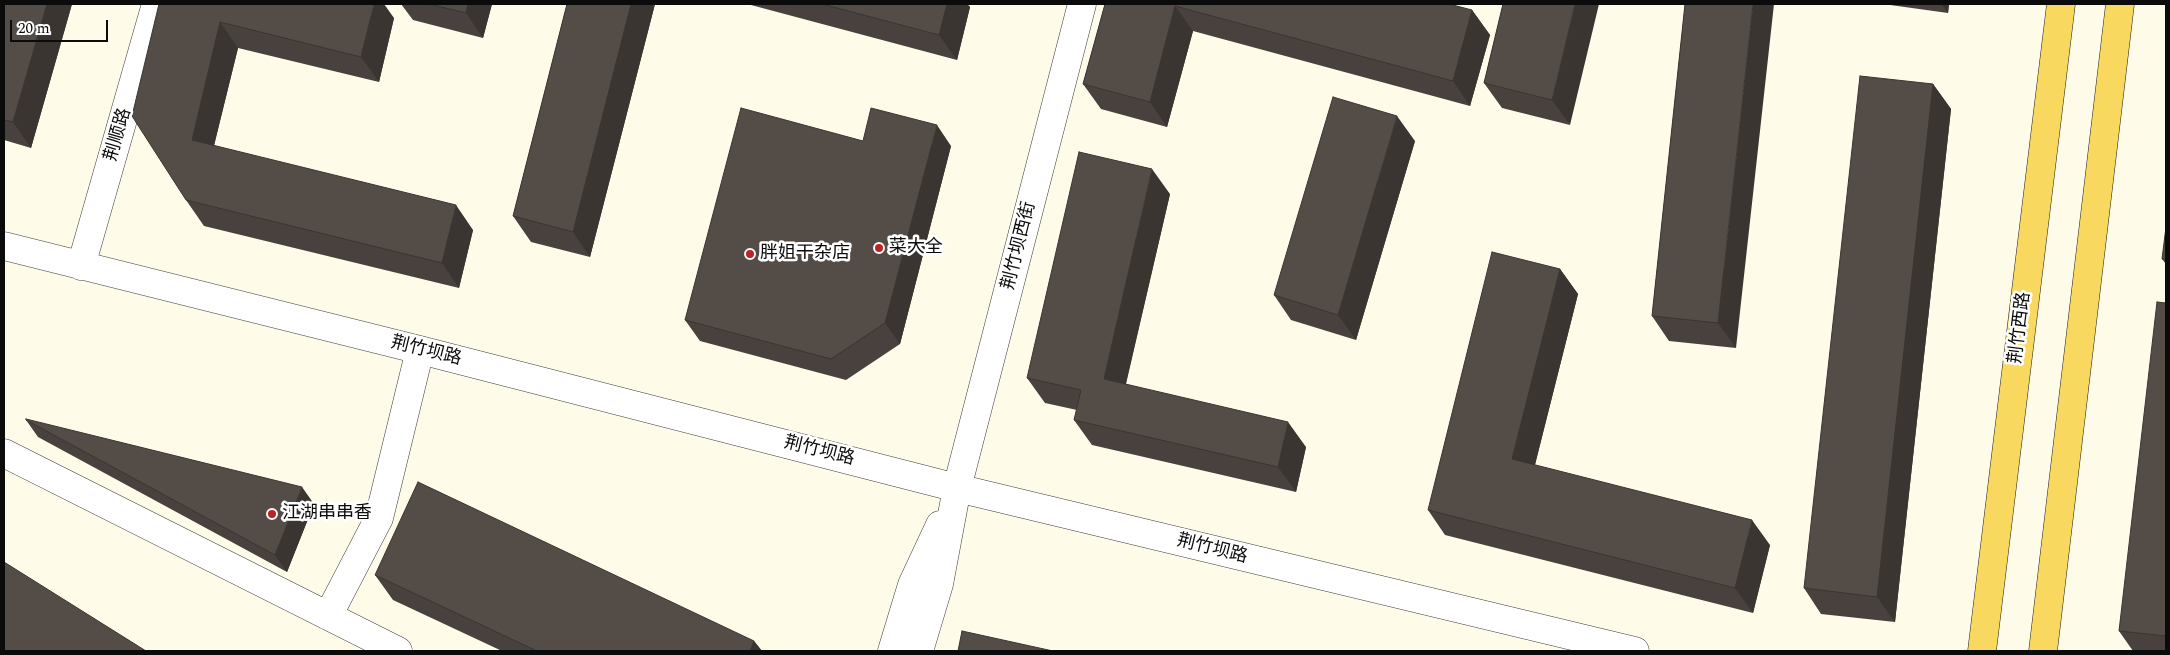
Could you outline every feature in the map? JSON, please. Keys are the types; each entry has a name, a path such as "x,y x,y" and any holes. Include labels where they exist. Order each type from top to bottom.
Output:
{"main road":[{"name":"荆竹西路","path":"1982,651 2061,4"},
{"path":"2043,651 2120,4"}],"street":[{"name":"荆顺路","path":"81,266 156,4"},
{"name":"荆竹坝西街","path":"958,488 1082,4"},
{"name":"荆竹坝路","path":"4,246 420,350 1567,644 1636,651"},
{"path":"328,616 379,518 420,350"},
{"path":"4,453 398,651"},
{"path":"892,651 912,585 958,488"},
{"path":"919,651 939,584 958,488"}],"building":[{"path":"4,4 47,4 13,122 4,120"},
{"path":"159,4 374,4 361,57 220,22 192,140 456,205 442,263 186,200 132,116"},
{"path":"429,4 468,4 466,13"},
{"path":"567,4 631,4 573,232 513,216"},
{"path":"822,4 947,4 939,35"},
{"path":"1105,4 1449,4 1472,10 1453,81 1175,6 1150,102 1083,84"},
{"path":"1503,4 1575,4 1552,100 1484,83"},
{"path":"1685,4 1753,4 1718,323 1652,316"},
{"path":"1860,76 1933,84 1877,597 1804,588"},
{"path":"1333,97 1397,116 1338,315 1274,295"},
{"path":"741,108 863,141 871,108 937,125 885,323 831,359 685,320"},
{"path":"1079,152 1152,169 1104,379 1288,422 1278,467 1074,420 1081,390 1027,378"},
{"path":"2166,227 2166,259 2162,259"},
{"path":"1492,252 1560,269 1512,459 1752,520 1735,588 1428,510"},
{"path":"2157,302 2166,303 2166,636 2119,631"},
{"path":"26,419 302,487 275,555"},
{"path":"418,482 754,641 750,651 537,651 375,575"},
{"path":"4,562 146,651 4,651"},
{"path":"962,631 1053,651 958,651"}],"place":[{"name":"菜大全","path":"879,248"},
{"name":"胖姐干杂店","path":"750,254"},
{"name":"江湖串串香","path":"272,514"}]}
